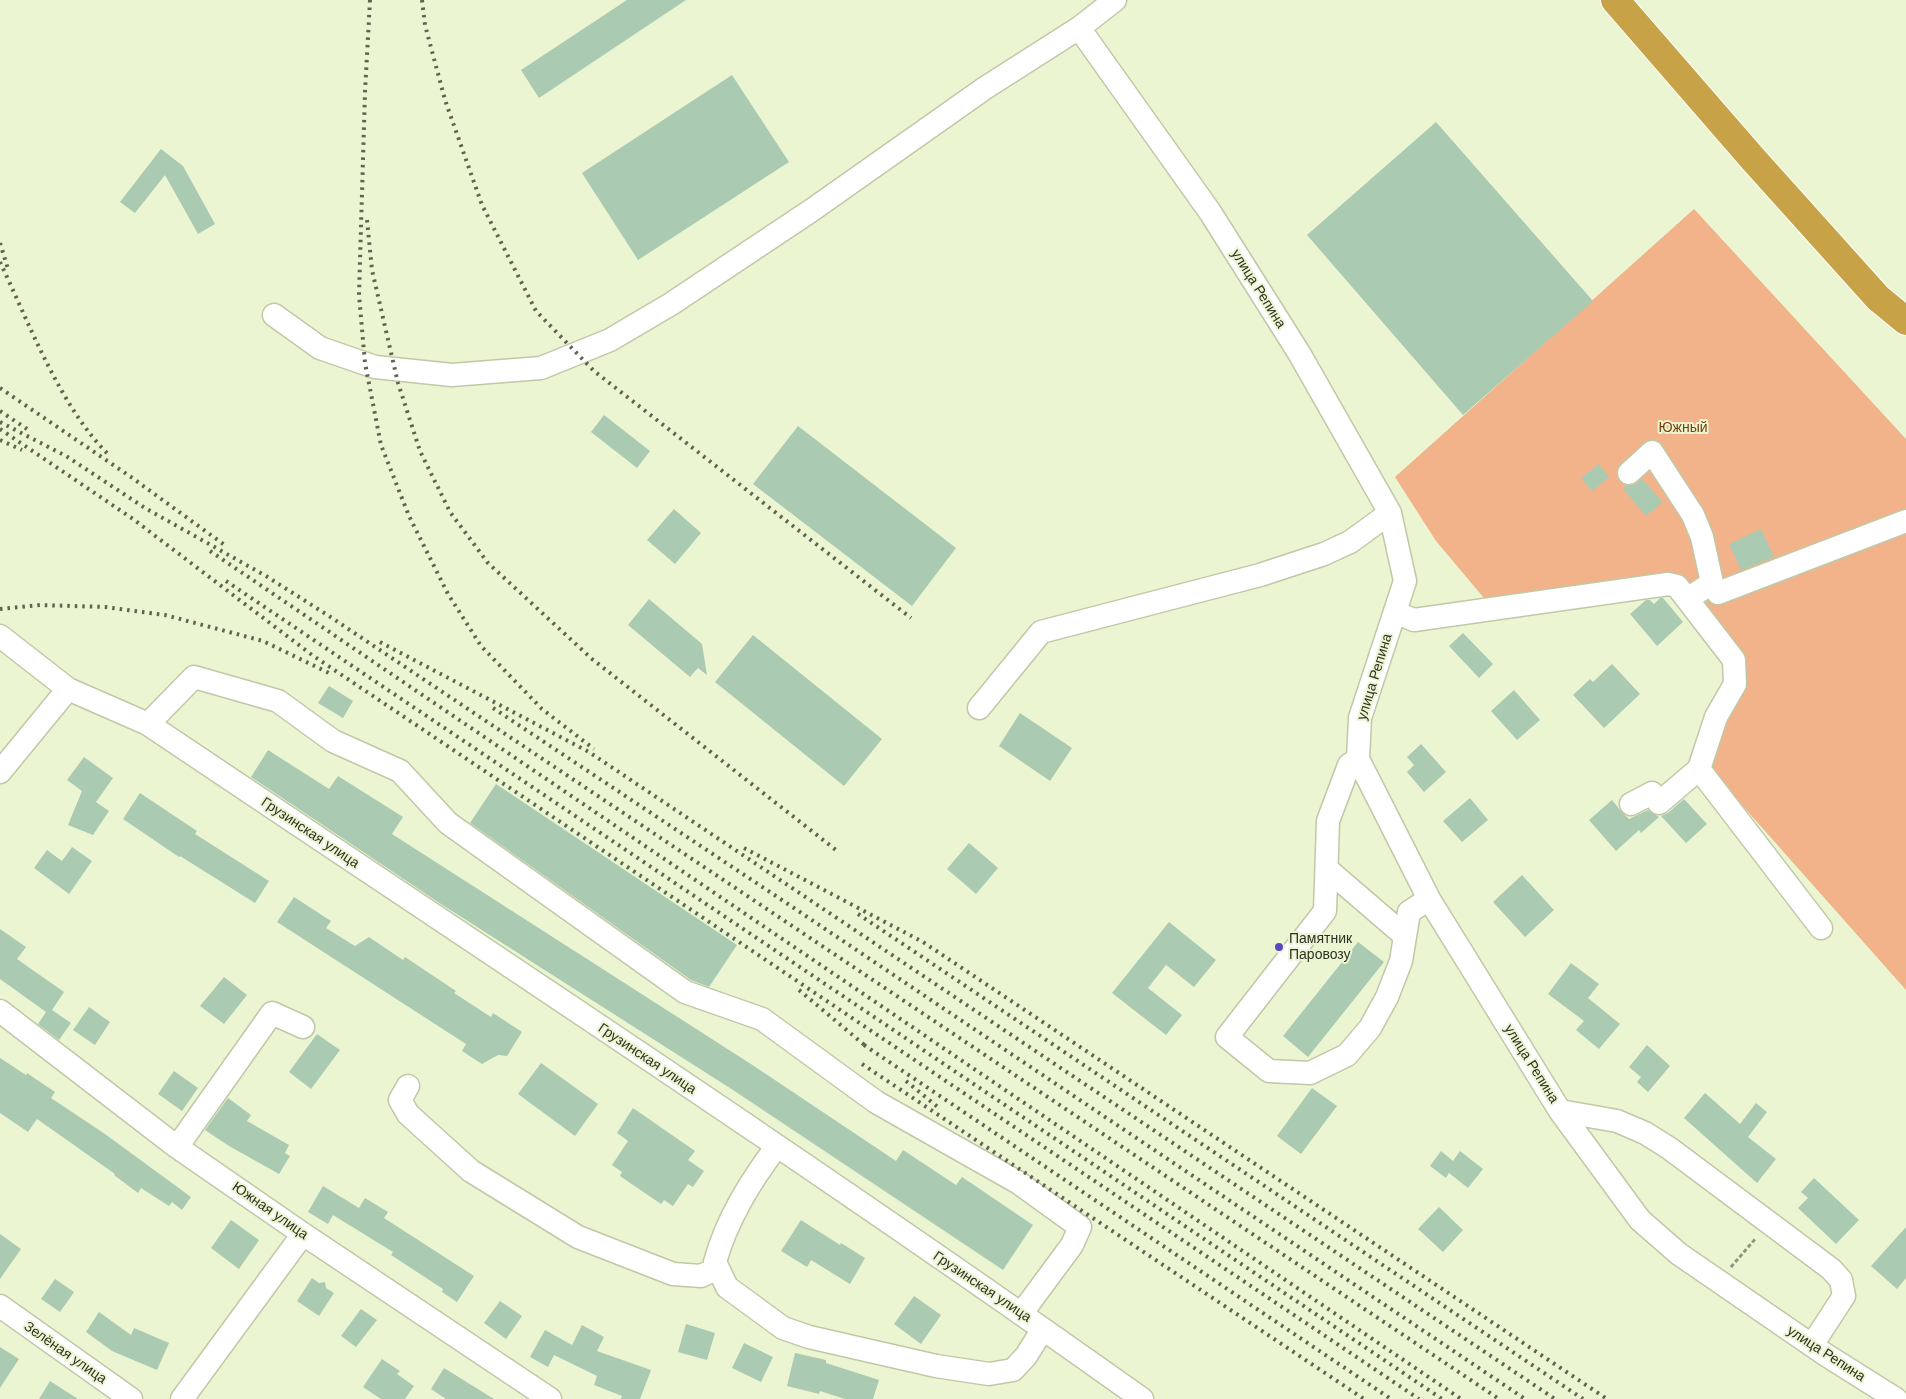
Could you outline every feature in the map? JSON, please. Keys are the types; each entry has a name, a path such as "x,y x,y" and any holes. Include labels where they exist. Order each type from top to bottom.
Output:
{"highway":[{"path":"1615,0 1753,159 1878,298 1906,321"}],"street":[{"path":"274,315 320,348 375,367 452,376 541,368 610,340 671,304 812,210 985,88 1079,28 1115,0"},
{"name":"улица Репина","path":"1079,28 1210,212 1299,353 1390,513 1406,581 1360,718 1358,759 1429,899 1560,1111 1640,1220 1679,1254 1812,1345 1896,1399"},
{"path":"1629,473 1652,452 1693,515 1702,537 1712,583 1718,593 1906,521"},
{"path":"979,708 1041,632 1260,575 1324,554 1350,542 1390,513"},
{"path":"1687,599 1712,583"},
{"path":"1395,612 1414,620 1668,584 1678,586 1734,660 1735,684 1716,717 1699,768 1660,803 1652,794 1631,804"},
{"name":"Грузинская улица","path":"0,636 68,689 148,724 777,1146 1044,1329 1142,1399"},
{"path":"148,724 194,677 278,701 333,741 400,771 448,823 685,992 762,1019 876,1102 1019,1183 1080,1227 1072,1246 1021,1314"},
{"path":"1,768 68,689"},
{"path":"1358,759 1349,765 1328,821 1325,911 1227,1037 1269,1071 1310,1073 1348,1055 1370,1028 1387,997 1401,961 1410,912 1429,899"},
{"path":"1699,768 1821,928"},
{"path":"1327,870 1405,936"},
{"name":"Южная улица","path":"0,1011 178,1147 303,1234 550,1399"},
{"path":"178,1147 272,1013 303,1027"},
{"path":"408,1086 400,1100 408,1114 471,1171 578,1236 673,1274 701,1276 718,1268"},
{"path":"1560,1111 1617,1121 1645,1133 1669,1148 1831,1269 1841,1280 1844,1296 1812,1345"},
{"path":"777,1146 751,1181 721,1239 715,1262 727,1288 783,1328 809,1337 965,1372 989,1374 1013,1370 1026,1356 1044,1329"},
{"path":"182,1399 303,1234"},
{"name":"Зелёная улица","path":"0,1306 131,1399"}],"path":[{"path":"1719,1281 1769,1223"}],"green space":[{"name":"Южный","path":"1694,209 1906,439 1906,990 1702,760 1735,684 1677,586 1489,604 1436,541 1395,477"}],"building":[{"path":"627,0 686,0 539,98 521,70"},
{"path":"732,75 789,162 638,260 582,173"},
{"path":"1436,122 1593,301 1463,415 1307,235"},
{"path":"161,149 183,166 215,224 198,234 165,175 135,213 120,202"},
{"path":"604,415 650,451 637,468 591,432"},
{"path":"798,426 956,548 912,606 753,484"},
{"path":"1599,464 1609,477 1592,491 1581,478"},
{"path":"1642,479 1663,502 1646,516 1623,489 1627,486 1632,486"},
{"path":"674,509 701,533 675,564 647,540"},
{"path":"1761,529 1774,557 1741,570 1729,544"},
{"path":"1660,598 1663,598 1683,622 1657,646 1630,614 1646,600 1650,600 1654,604"},
{"path":"649,599 702,644 707,675 698,668 690,677 628,625"},
{"path":"1463,633 1493,664 1479,678 1449,646"},
{"path":"753,635 882,739 844,786 715,682"},
{"path":"1612,664 1640,694 1604,728 1573,695 1590,679 1593,682"},
{"path":"329,686 353,701 343,718 318,703"},
{"path":"1514,690 1540,720 1517,740 1491,711"},
{"path":"1020,713 1072,748 1050,781 999,746"},
{"path":"1421,744 1446,772 1424,792 1407,772 1414,765 1407,757"},
{"path":"268,750 329,789 338,776 403,817 392,834 754,1066 896,1161 903,1150 956,1185 962,1177 1033,1225 1003,1270 733,1090 441,904 251,777"},
{"path":"84,757 113,778 96,802 109,811 93,835 68,825 82,791 67,780"},
{"path":"496,784 737,945 709,987 691,980 470,823"},
{"path":"140,793 197,831 195,834 269,881 255,903 179,857 123,819"},
{"path":"1470,798 1488,820 1462,842 1443,821"},
{"path":"1684,799 1707,824 1686,843 1661,816 1668,813"},
{"path":"1612,800 1629,819 1648,810 1659,817 1641,833 1639,830 1616,851 1589,820"},
{"path":"969,843 998,868 976,894 947,869"},
{"path":"72,847 92,861 69,894 34,868 47,850 62,861"},
{"path":"1522,875 1554,910 1525,937 1493,902"},
{"path":"294,897 331,921 326,928 355,946 369,937 403,960 405,957 491,1017 493,1013 522,1032 507,1056 498,1055 482,1064 462,1051 466,1044 277,922"},
{"path":"1169,922 1216,960 1194,987 1166,965 1148,988 1182,1015 1166,1035 1112,993"},
{"path":"0,929 26,947 17,959 64,992 52,1010 71,1023 59,1040 38,1024 46,1012 0,979"},
{"path":"1358,942 1384,962 1308,1057 1283,1036"},
{"path":"1571,963 1599,984 1588,998 1620,1024 1599,1049 1576,1030 1584,1021 1548,994"},
{"path":"224,977 247,995 224,1024 200,1006"},
{"path":"89,1007 110,1022 95,1045 73,1030"},
{"path":"317,1034 340,1050 311,1089 289,1072"},
{"path":"1647,1045 1670,1066 1648,1092 1637,1082 1641,1077 1629,1067"},
{"path":"0,1058 55,1092 51,1098 105,1134 191,1197 182,1210 172,1202 169,1206 141,1188 138,1193 115,1174 37,1119 28,1132 0,1113"},
{"path":"541,1063 598,1104 575,1136 518,1094"},
{"path":"174,1071 198,1088 182,1111 158,1094"},
{"path":"1312,1088 1337,1106 1301,1154 1277,1136"},
{"path":"1705,1093 1740,1124 1756,1103 1767,1112 1748,1137 1776,1159 1757,1183 1684,1118"},
{"path":"228,1098 251,1115 247,1121 289,1145 285,1153 290,1156 279,1174 205,1130"},
{"path":"633,1108 695,1151 688,1160 704,1171 693,1187 688,1184 673,1206 664,1200 661,1204 620,1176 622,1172 612,1165 628,1141 617,1133"},
{"path":"1441,1151 1453,1161 1460,1151 1483,1169 1468,1188 1449,1173 1446,1178 1430,1166"},
{"path":"1814,1178 1859,1220 1836,1244 1798,1208 1808,1198 1801,1192"},
{"path":"323,1186 359,1208 365,1198 388,1212 384,1218 474,1276 457,1302 442,1292 443,1289 391,1255 393,1252 333,1215 328,1224 308,1212"},
{"path":"1439,1207 1463,1230 1443,1252 1418,1229"},
{"path":"231,1220 259,1240 239,1269 211,1248"},
{"path":"801,1220 840,1245 841,1243 865,1258 850,1284 811,1260 807,1267 781,1251"},
{"path":"1906,1227 1906,1278 1897,1289 1871,1266"},
{"path":"0,1234 21,1249 0,1279"},
{"path":"312,1278 319,1283 325,1282 326,1288 334,1293 319,1316 297,1301"},
{"path":"55,1279 74,1292 60,1312 41,1299"},
{"path":"914,1296 941,1315 921,1344 894,1324"},
{"path":"500,1301 522,1316 506,1339 484,1323"},
{"path":"361,1309 377,1320 356,1347 341,1336"},
{"path":"99,1312 131,1335 134,1328 169,1343 157,1370 112,1351 86,1332"},
{"path":"686,1324 715,1333 707,1360 678,1352"},
{"path":"582,1325 604,1337 597,1351 651,1370 640,1399 621,1399 622,1396 594,1385 597,1376 554,1355 548,1367 530,1357 545,1330 572,1345"},
{"path":"744,1343 773,1357 761,1382 732,1368"},
{"path":"0,1347 19,1359 0,1388"},
{"path":"795,1353 826,1360 826,1363 879,1380 873,1399 845,1399 820,1391 819,1394 787,1386"},
{"path":"382,1359 400,1371 397,1374 414,1386 405,1399 381,1399 363,1387"},
{"path":"444,1368 494,1399 446,1399 431,1389"},
{"path":"50,1381 78,1399 39,1399"}],"railway":[{"path":"370,0 365,92 359,295 365,363 381,445 409,516 448,594 481,646 542,709 594,749"},
{"path":"422,0 425,25 445,100 482,205 536,311 594,371 911,618"},
{"path":"367,220 372,270 398,383 420,451 450,512 488,563 592,659 836,850"},
{"path":"0,243 8,269"},
{"path":"0,262 61,390 92,437 110,456"},
{"path":"0,388 131,477 226,546"},
{"path":"0,411 27,429"},
{"path":"0,422 66,456 145,508 266,576 329,616 1499,1399"},
{"path":"0,429 133,519 312,655 1419,1399"},
{"path":"0,440 22,450"},
{"path":"210,551 1461,1399"},
{"path":"226,581 1442,1399"},
{"path":"0,609 40,605 105,607 165,615 263,641 329,673"},
{"path":"380,642 589,752 1555,1399"},
{"path":"493,708 1525,1399"},
{"path":"744,848 923,942 1607,1399"},
{"path":"858,914 1583,1399"},
{"path":"799,990 868,1048"},
{"path":"864,1045 1391,1399"},
{"path":"862,1064 1364,1399"},
{"path":"906,1081 939,1108"}],"place":[{"name":"Памятник Паровозу","path":"1279,947"}]}
